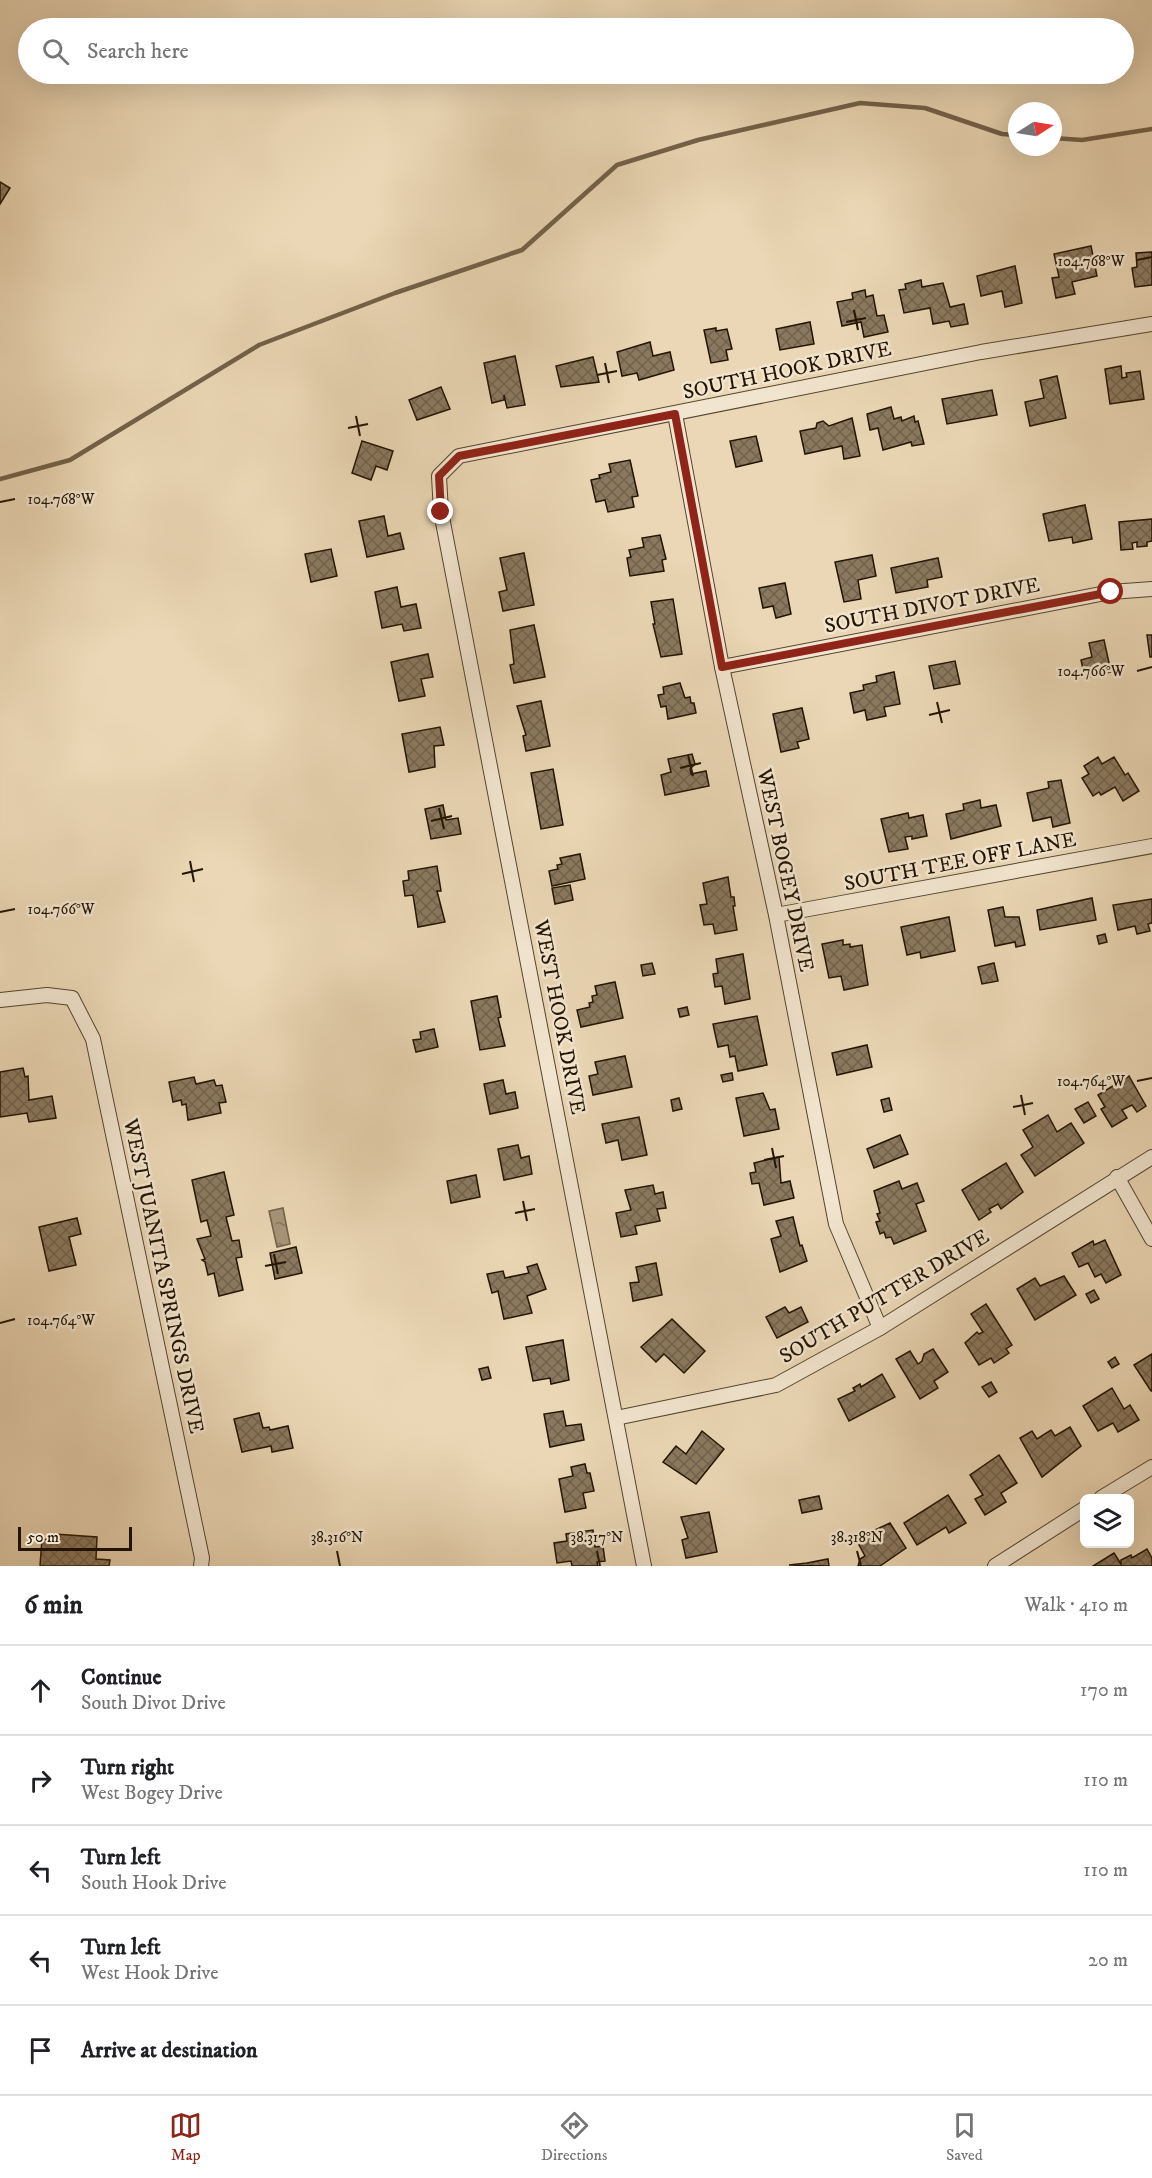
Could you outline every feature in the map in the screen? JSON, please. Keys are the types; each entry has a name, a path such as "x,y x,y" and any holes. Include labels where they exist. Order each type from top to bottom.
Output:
{"street":[{"name":"SOUTH HOOK DRIVE","path":"439,476 459,456 981,352 1152,324"},
{"name":"WEST BOGEY DRIVE","path":"675,414 722,667 776,915 836,1224 880,1328"},
{"name":"WEST HOOK DRIVE","path":"439,476 441,512 644,1566"},
{"name":"SOUTH DIVOT DRIVE","path":"722,667 1111,592 1152,589"},
{"name":"SOUTH TEE OFF LANE","path":"776,915 1152,846"},
{"name":"WEST JUANITA SPRINGS DRIVE","path":"0,1000 47,995 72,998 93,1039 202,1558 201,1566"},
{"name":"SOUTH PUTTER DRIVE","path":"616,1418 776,1385 880,1328 1152,1157"},
{"path":"1118,1177 1152,1239"},
{"path":"1108,1494 1152,1467"},
{"path":"995,1566 1080,1512"}],"water":[{"path":"283,1208 290,1244 277,1247 269,1211"}],"building":[{"path":"0,182 10,188 0,204"},
{"path":"1091,246 1097,276 1072,282 1075,294 1056,298 1052,278 1059,277 1054,254"},
{"path":"1152,252 1152,285 1135,287 1132,268 1137,267 1136,253"},
{"path":"1015,266 1022,303 1005,307 1002,291 981,296 977,276"},
{"path":"921,280 922,287 943,283 950,307 964,304 968,324 951,327 949,321 933,324 930,308 904,313 899,290 906,289 905,284"},
{"path":"865,290 866,297 873,295 877,316 884,315 888,332 864,337 861,322 842,326 837,302 853,299 852,293"},
{"path":"810,322 814,344 780,350 776,329"},
{"path":"716,328 716,331 727,329 732,349 726,350 728,360 711,363 704,330"},
{"path":"650,342 653,356 670,352 674,370 639,380 637,373 622,376 617,352"},
{"path":"515,356 525,405 507,408 504,395 504,400 492,403 484,363"},
{"path":"593,357 599,382 561,387 556,366"},
{"path":"1121,366 1122,378 1127,377 1126,373 1140,371 1144,399 1110,404 1105,369"},
{"path":"1057,376 1066,418 1030,426 1025,402 1044,398 1040,380"},
{"path":"441,387 450,409 417,420 409,400"},
{"path":"992,390 997,415 947,424 942,399"},
{"path":"891,407 894,419 901,417 902,421 914,416 915,422 918,421 924,444 912,446 911,442 883,450 878,428 870,430 867,414"},
{"path":"852,418 860,456 844,459 842,446 805,454 800,431 816,428 817,423 823,421 829,426"},
{"path":"756,436 762,461 736,467 730,441"},
{"path":"362,441 393,451 387,470 376,466 371,480 352,473"},
{"path":"630,460 638,496 632,497 634,507 608,512 605,500 596,502 591,480 611,472 609,464"},
{"path":"1085,505 1092,539 1073,543 1072,537 1049,541 1043,514"},
{"path":"384,516 388,536 400,533 404,549 367,557 359,521"},
{"path":"1152,519 1152,541 1147,542 1147,546 1137,547 1137,542 1132,543 1133,549 1121,550 1119,522"},
{"path":"660,535 666,559 662,560 664,571 630,576 627,558 631,557 629,550 644,547 642,538"},
{"path":"331,549 337,576 311,582 305,554"},
{"path":"524,553 534,605 503,611 499,592 507,590 500,558"},
{"path":"872,555 876,576 858,580 861,599 844,602 835,562"},
{"path":"938,558 942,577 927,580 928,587 896,593 891,568"},
{"path":"785,583 791,614 776,618 773,606 763,608 759,588"},
{"path":"397,587 401,607 416,604 421,628 404,631 402,624 382,628 375,592"},
{"path":"673,599 682,654 661,657 653,624 655,624 651,602"},
{"path":"534,625 545,677 514,683 510,665 514,664 510,630"},
{"path":"1147,635 1152,635 1152,657 1150,657"},
{"path":"1104,640 1111,672 1085,678 1081,660 1092,657 1089,643"},
{"path":"428,654 433,677 421,679 425,696 399,701 391,662"},
{"path":"955,661 960,684 934,689 929,666"},
{"path":"894,672 900,704 884,707 886,716 867,720 865,710 854,713 850,693 864,690 863,685 877,682 876,676"},
{"path":"680,683 685,698 690,697 691,703 694,703 696,713 668,719 666,706 661,707 658,695 664,694 663,687"},
{"path":"541,701 550,746 526,751 523,736 526,735 517,706"},
{"path":"802,708 809,739 797,742 799,748 781,752 773,714"},
{"path":"440,727 444,745 434,746 435,767 409,772 402,734"},
{"path":"692,754 695,764 690,769 691,774 706,771 709,786 665,795 661,775 671,772 668,759"},
{"path":"1098,757 1102,764 1114,757 1125,775 1128,773 1139,791 1123,801 1115,787 1101,795 1099,792 1093,796 1082,778 1089,774 1084,766"},
{"path":"553,769 563,825 541,829 531,773"},
{"path":"1061,780 1070,823 1053,827 1051,817 1033,821 1027,793 1049,788 1048,782"},
{"path":"980,800 981,808 996,805 1001,826 951,839 946,814 964,810 963,804"},
{"path":"443,805 446,820 458,818 461,834 431,839 425,809"},
{"path":"908,813 909,818 923,815 927,836 912,839 912,836 905,837 908,849 889,852 881,819"},
{"path":"580,854 585,879 552,886 549,871 558,869 557,865 562,864 560,858"},
{"path":"437,866 441,891 437,891 445,922 418,927 413,895 405,896 403,881 409,880 408,871"},
{"path":"728,877 731,897 734,897 735,906 733,906 737,930 715,934 713,924 704,925 700,905 707,904 703,883"},
{"path":"570,885 573,900 555,904 552,888"},
{"path":"1092,898 1096,920 1040,930 1037,910"},
{"path":"1152,899 1152,923 1148,924 1150,931 1137,934 1135,926 1118,930 1113,905"},
{"path":"1003,907 1005,917 1019,917 1025,945 1016,947 1015,942 995,946 988,910"},
{"path":"949,917 955,951 921,958 920,952 907,955 901,927"},
{"path":"1105,934 1107,942 1099,944 1097,936"},
{"path":"843,940 843,945 850,944 850,947 862,945 868,985 844,990 841,976 829,978 822,944"},
{"path":"743,954 750,999 725,1004 722,986 715,987 713,974 718,973 716,959"},
{"path":"652,963 655,974 643,976 641,965"},
{"path":"994,963 998,981 982,984 978,967"},
{"path":"615,982 623,1018 581,1027 577,1010 590,1007 589,1003 593,1002 592,996 597,995 595,986"},
{"path":"497,996 501,1017 498,1018 505,1046 480,1050 471,1001"},
{"path":"687,1007 689,1015 680,1017 678,1009"},
{"path":"757,1016 767,1065 738,1071 735,1056 730,1057 728,1045 718,1047 713,1024"},
{"path":"434,1029 438,1047 416,1052 413,1040 421,1039 420,1032"},
{"path":"867,1045 872,1067 837,1075 832,1053"},
{"path":"625,1056 632,1087 593,1095 589,1076 598,1074 595,1062"},
{"path":"23,1068 25,1077 28,1076 29,1100 52,1096 56,1118 29,1122 27,1113 0,1117 0,1072"},
{"path":"732,1073 733,1080 723,1082 721,1075"},
{"path":"1129,1076 1146,1106 1137,1112 1132,1105 1122,1110 1127,1118 1112,1127 1101,1109 1105,1107 1098,1095"},
{"path":"194,1077 196,1084 214,1080 216,1086 222,1085 226,1102 219,1103 221,1113 188,1120 186,1104 182,1105 181,1100 173,1102 169,1082"},
{"path":"503,1080 506,1094 515,1092 518,1108 490,1114 484,1084"},
{"path":"763,1093 770,1110 775,1109 779,1129 744,1136 736,1098"},
{"path":"679,1098 682,1109 673,1111 671,1100"},
{"path":"889,1098 892,1110 884,1112 881,1100"},
{"path":"1088,1102 1096,1116 1084,1123 1075,1109"},
{"path":"1048,1115 1057,1132 1071,1123 1084,1143 1035,1176 1021,1155 1033,1147 1023,1130"},
{"path":"639,1117 647,1155 622,1160 618,1140 606,1143 602,1124"},
{"path":"900,1135 908,1154 874,1168 867,1149"},
{"path":"518,1145 521,1158 529,1156 532,1174 504,1180 498,1149"},
{"path":"779,1157 781,1183 790,1181 794,1198 764,1205 759,1183 752,1184 750,1173 756,1172 754,1163"},
{"path":"1006,1163 1023,1192 1001,1209 998,1204 989,1209 991,1212 979,1220 962,1190"},
{"path":"224,1172 234,1215 226,1217 232,1241 239,1240 242,1257 236,1258 243,1290 219,1296 214,1273 208,1275 205,1262 202,1260 205,1259 197,1239 211,1236 207,1220 201,1222 192,1180"},
{"path":"476,1175 480,1197 451,1203 447,1181"},
{"path":"899,1181 902,1189 917,1183 924,1201 916,1204 926,1231 894,1244 891,1237 886,1238 884,1232 880,1234 876,1222 880,1221 877,1214 880,1213 874,1191"},
{"path":"653,1185 655,1194 663,1192 666,1208 657,1209 660,1221 635,1226 637,1234 621,1237 616,1213 631,1210 625,1190"},
{"path":"793,1217 800,1246 802,1245 807,1261 780,1272 771,1239 781,1236 776,1221"},
{"path":"77,1218 81,1234 69,1237 76,1265 49,1271 39,1227"},
{"path":"1105,1240 1121,1275 1106,1283 1101,1274 1095,1277 1088,1263 1079,1267 1072,1253 1093,1241 1094,1245"},
{"path":"296,1247 302,1273 275,1279 270,1253"},
{"path":"656,1263 662,1295 633,1301 630,1283 639,1282 636,1267"},
{"path":"537,1264 546,1289 527,1296 532,1313 504,1319 498,1291 492,1293 487,1274 503,1271 505,1278 529,1273 527,1267"},
{"path":"1064,1276 1076,1295 1035,1320 1017,1289 1035,1278 1040,1286"},
{"path":"1094,1290 1099,1299 1091,1303 1086,1294"},
{"path":"986,1304 1012,1345 1006,1349 1009,1353 994,1363 991,1358 979,1365 965,1343 977,1332 979,1334 983,1332 971,1314"},
{"path":"785,1307 789,1313 801,1307 808,1322 777,1338 766,1317"},
{"path":"672,1319 705,1351 684,1373 664,1354 656,1362 641,1347"},
{"path":"563,1340 569,1380 551,1384 550,1378 533,1381 526,1347"},
{"path":"933,1349 948,1372 934,1381 938,1388 920,1399 896,1359 910,1351 918,1364 922,1361 924,1354"},
{"path":"1152,1354 1152,1391 1151,1391 1134,1365"},
{"path":"1115,1357 1119,1364 1112,1368 1108,1362"},
{"path":"488,1367 491,1378 482,1380 479,1369"},
{"path":"882,1374 895,1397 849,1421 838,1399 855,1391 853,1388 860,1384 861,1387"},
{"path":"991,1382 997,1392 989,1397 982,1387"},
{"path":"1112,1388 1124,1409 1130,1405 1139,1420 1118,1432 1113,1423 1098,1431 1083,1406"},
{"path":"563,1411 566,1426 581,1424 584,1440 550,1447 544,1414"},
{"path":"259,1413 263,1428 269,1427 270,1430 288,1426 293,1448 272,1452 271,1446 242,1452 234,1419"},
{"path":"1070,1427 1081,1446 1042,1477 1020,1438 1032,1431 1037,1439 1051,1430 1055,1436"},
{"path":"702,1431 724,1449 696,1484 663,1462 676,1446 686,1454"},
{"path":"999,1455 1017,1483 1001,1493 1006,1502 985,1515 975,1499 983,1495 970,1475"},
{"path":"585,1464 587,1473 590,1473 594,1491 583,1493 586,1508 565,1512 559,1479 573,1476 571,1467"},
{"path":"948,1495 966,1523 949,1533 946,1527 917,1545 904,1523"},
{"path":"819,1496 822,1509 802,1513 799,1500"},
{"path":"709,1512 717,1552 686,1558 682,1540 688,1538 681,1517"},
{"path":"890,1523 906,1548 880,1566 858,1566 860,1559 865,1556 858,1543 863,1540 862,1536"},
{"path":"593,1530 595,1547 603,1546 605,1561 597,1562 598,1566 572,1566 571,1561 557,1563 554,1543 567,1541 566,1534"},
{"path":"54,1534 97,1537 96,1559 110,1560 109,1566 40,1566 42,1539 53,1540"},
{"path":"1147,1549 1152,1558 1152,1566 1093,1566 1114,1553 1121,1564 1121,1560 1131,1555 1132,1558"},
{"path":"828,1559 829,1566 789,1565 807,1563"}],"waterway":[{"path":"0,479 70,460 259,345 395,293 522,250 617,165 698,140 860,103 925,108 1008,134"},
{"path":"1062,139 1082,140 1152,129"}],"route":[{"path":"441,512 439,476 459,456 675,414 722,667 1111,592"}]}
